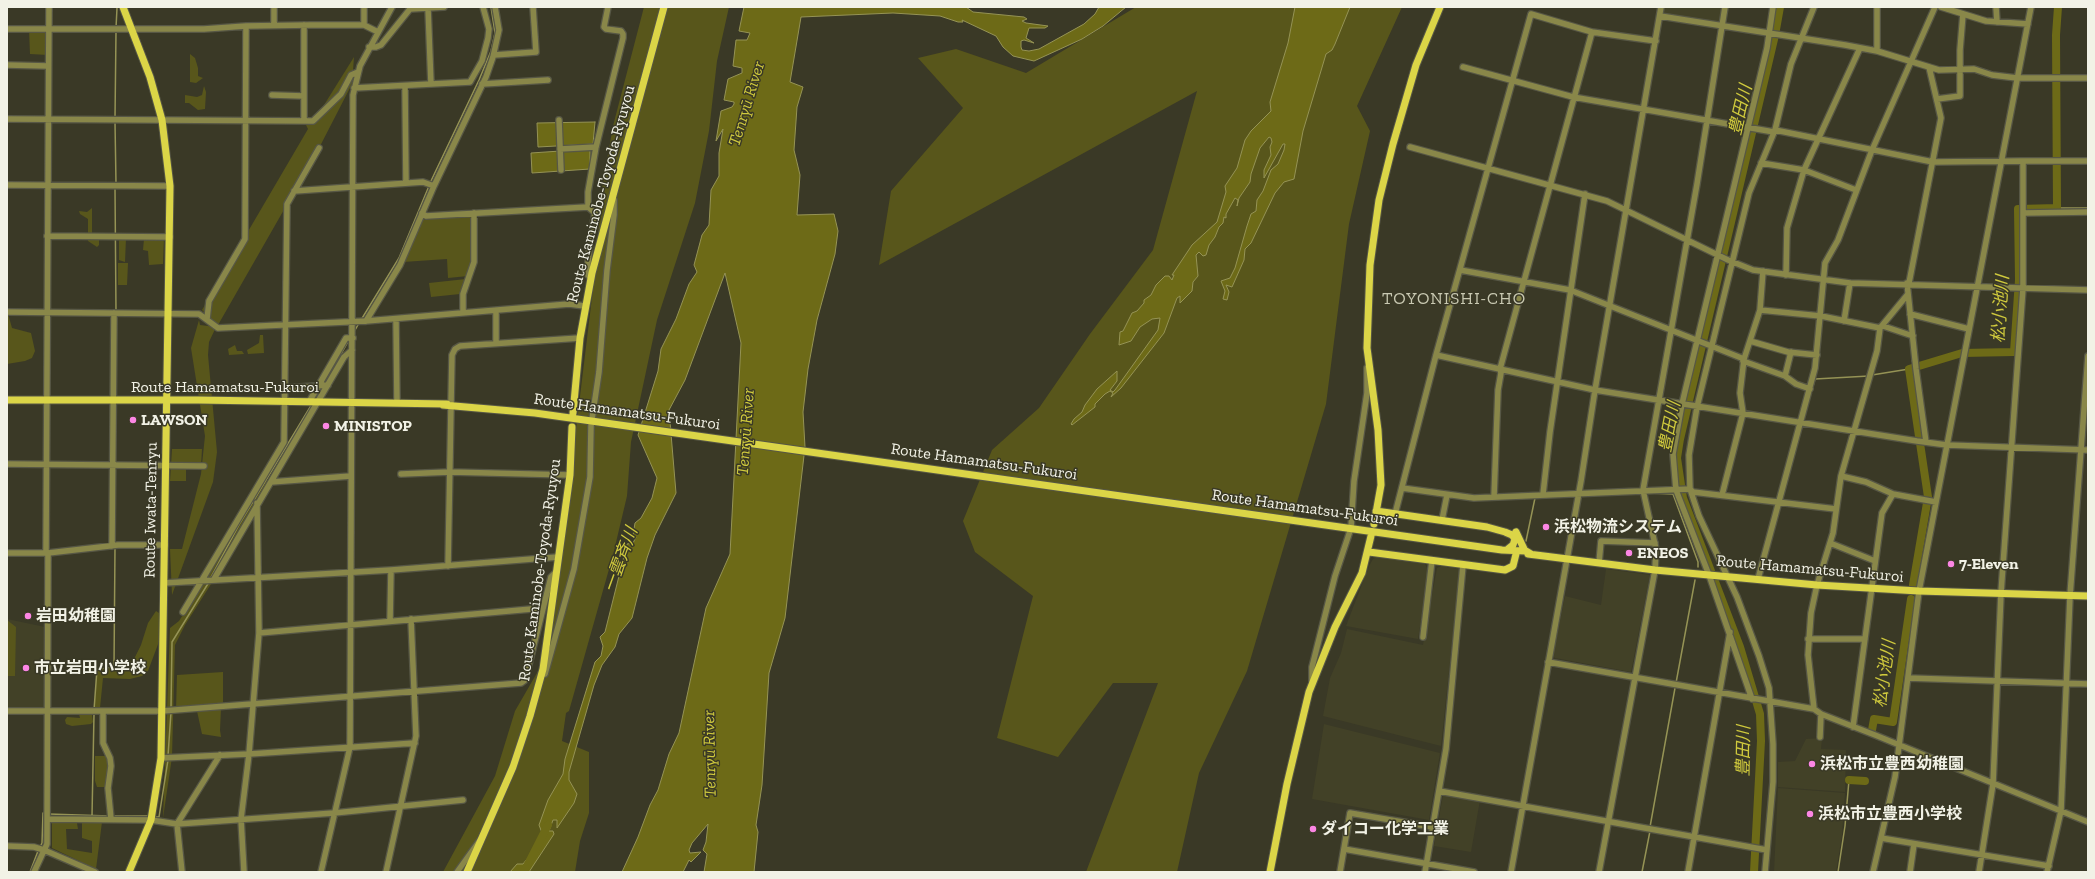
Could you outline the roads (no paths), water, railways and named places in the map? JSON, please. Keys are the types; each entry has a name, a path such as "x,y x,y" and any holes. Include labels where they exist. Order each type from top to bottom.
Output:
{"main road":[{"name":"Route Iwata-Tenryu","path":"123,7 150,77 162,120 170,186 161,758 151,820 129,872"},
{"name":"Route Kaminobe-Toyoda-Ryuyou","path":"573,413 580,338 591,278 664,7"},
{"path":"1374,524 1381,485 1367,348 1370,265 1379,200 1416,65 1440,7"},
{"name":"Route Hamamatsu-Fukuroi","path":"7,400 167,400 397,403 443,405 535,413 1655,570 1872,589 2088,596"},
{"name":"Route Kaminobe-Toyoda-Ryuyou","path":"467,872 485,834 513,766 530,716 543,669 570,475 572,427"},
{"path":"1376,511 1514,530 1528,552"},
{"path":"1488,527 1512,535 1515,543 1505,550"},
{"path":"1270,872 1300,727 1312,683 1335,627 1359,580 1369,552 1372,536"},
{"name":"Route Hamamatsu-Fukuroi","path":"1505,550 1516,554 1528,552"},
{"path":"1369,552 1507,570 1513,566 1516,554"}],"street":[{"path":"34,872 47,844 48,819 46,400 48,7"},
{"path":"274,7 274,25"},
{"path":"364,7 364,25"},
{"path":"321,872 350,747 351,402 353,338 352,187 354,88 358,72 369,47 392,7"},
{"path":"369,47 381,45 410,9 444,7"},
{"path":"354,88 470,82 482,61 488,38 489,29 483,7"},
{"path":"366,321 400,264 494,55 498,30 495,7"},
{"path":"494,55 536,52 533,7"},
{"path":"588,207 588,192 596,147 623,38 621,31 606,29 604,27 608,7"},
{"path":"1511,872 1567,558 1661,7"},
{"path":"1599,872 1655,570 1655,543 1643,492 1725,7"},
{"path":"1753,699 1709,575 1676,490 1673,454 1697,340 1770,33 1773,7"},
{"path":"1766,872 1773,782 1771,702 1760,656 1729,576 1706,533 1688,489 1689,455 1695,406 1729,261 1749,194 1774,131 1791,64 1800,38 1814,7"},
{"path":"1877,7 1877,51"},
{"path":"1758,579 1802,423 1810,389 1817,355 1825,263 1845,225 1856,190 1872,150 1935,7"},
{"path":"1941,7 1986,21 2028,24"},
{"path":"1996,7 1997,22"},
{"path":"1873,872 1892,794 1931,502 1947,445 2031,7"},
{"path":"428,8 431,84"},
{"path":"1395,514 1436,355 1531,14 1592,32 1656,41"},
{"path":"1937,99 1960,96 1963,14"},
{"path":"1660,16 1722,24 1877,51 1939,70 1974,69 1992,75 2017,78 2088,78"},
{"path":"7,29 204,29 274,25 364,25 378,32"},
{"path":"304,25 304,121"},
{"path":"207,319 209,301 245,239 246,26"},
{"path":"1494,497 1498,390 1502,373 1500,369 1592,32"},
{"path":"1786,275 1787,228 1804,170 1817,138 1860,48"},
{"path":"7,65 48,66"},
{"path":"1463,67 1575,97 1644,110 1817,138 1932,162 2088,161"},
{"path":"1926,442 1910,314 1908,283 1941,118 1929,68"},
{"path":"7,119 315,121 341,94 351,75 358,72"},
{"path":"482,84 548,80"},
{"path":"405,86 406,183"},
{"path":"272,95 304,96"},
{"path":"559,120 561,170"},
{"path":"560,149 596,147"},
{"path":"1410,147 1607,201 1626,212 1718,256 1753,270 1850,283 1908,283 2088,290"},
{"path":"183,612 266,475 284,442 286,402 285,325 287,204 319,148"},
{"path":"1979,872 1993,784 2001,593 2012,448 2020,288 2023,213 2023,161"},
{"path":"1761,163 1804,170 1856,190"},
{"path":"294,191 426,182 434,186"},
{"path":"7,185 170,186"},
{"path":"1543,494 1550,432 1585,194"},
{"path":"530,716 552,654 574,569 590,477 591,421 599,372 607,270 614,215 613,197"},
{"path":"422,213 426,216 588,207 595,213 590,240 587,274 591,278"},
{"path":"2023,213 2088,212"},
{"path":"463,313 463,294 474,262 474,213"},
{"path":"47,236 170,237"},
{"path":"1460,270 1570,290 1710,345 1743,360 1785,376 1796,384 1810,389"},
{"path":"1722,495 1743,413 1740,393 1743,360 1760,310 1763,271"},
{"path":"1844,321 1850,283"},
{"path":"1814,709 1808,639 1811,613 1817,585 1830,543 1841,476 1870,375 1881,327 1908,294"},
{"path":"7,312 200,314 218,328 353,322 569,304 585,306"},
{"path":"1760,310 1821,316 1881,327 1913,336"},
{"path":"496,311 496,343"},
{"path":"112,546 114,313"},
{"path":"1910,314 1969,329"},
{"path":"396,319 397,403"},
{"path":"314,402 318,386 346,338 353,338"},
{"path":"448,566 452,355 460,346 580,338"},
{"path":"1750,341 1791,352 1817,355"},
{"path":"1312,683 1312,667 1335,576 1350,528 1354,481 1367,393 1367,348"},
{"path":"214,579 257,503 271,482 314,402 328,385 344,357 352,350"},
{"path":"1785,376 1791,352"},
{"path":"1436,355 1595,390 1917,441 1947,445 2088,450"},
{"path":"1881,838 2048,869 2061,811 2070,596 2088,356"},
{"path":"286,388 328,385"},
{"path":"7,464 204,466"},
{"path":"401,474 450,472 570,475"},
{"path":"266,475 271,482"},
{"path":"271,482 351,476"},
{"path":"1841,476 1866,482 1894,494 1931,502"},
{"path":"1402,488 1474,498 1688,489 1693,492 1836,509"},
{"path":"1853,727 1882,513 1894,494"},
{"path":"1442,520 1447,495"},
{"path":"244,872 241,819 249,754 258,632 259,577 257,503"},
{"path":"1599,563 1601,541 1655,543"},
{"path":"1830,543 1876,561"},
{"path":"7,553 47,553 112,546 165,545"},
{"path":"164,583 351,571 391,570 558,557"},
{"path":"1423,637 1432,560"},
{"path":"1425,872 1446,749 1463,565"},
{"path":"390,621 391,570"},
{"path":"7,711 162,711 521,683 525,680 551,577 556,572"},
{"path":"258,632 544,608"},
{"path":"386,872 415,743 415,692 411,620"},
{"path":"1688,872 1730,632"},
{"path":"1808,639 1865,639"},
{"path":"1548,662 1814,709 1821,714 2088,822"},
{"path":"1908,678 2088,684"},
{"path":"103,711 102,743 110,758 111,766 108,788 111,819"},
{"path":"1820,737 1821,714"},
{"path":"161,758 415,743"},
{"path":"182,872 177,824 220,755"},
{"path":"1439,790 1767,850"},
{"path":"48,819 151,820 177,824 334,813 463,800"},
{"path":"1340,872 1350,813 1432,828"},
{"path":"457,872 473,848 485,834"},
{"path":"1910,872 1914,844"},
{"path":"7,846 34,847 95,872"},
{"path":"1344,848 1474,872"}],"water":[{"name":"Tenryū River","path":"744,7 966,7 973,12 1024,17 1027,19 1022,21 1026,23 1048,26 1045,28 1029,28 1026,38 1034,43 1024,40 1021,41 1021,47 1022,50 1029,51 1039,49 1084,24 1095,14 1099,7 1126,7 1103,26 1082,39 1034,61 1013,56 1003,47 996,36 962,20 963,22 958,22 940,16 893,13 801,17 790,82 803,87 797,107 794,150 800,175 797,215 834,214 838,231 835,254 817,320 808,369 803,412 805,447 785,618 769,673 762,785 756,825 758,832 754,872 704,872 707,854 703,850 706,842 708,824 692,843 689,850 690,853 701,852 691,862 689,860 683,872 622,872 638,837 650,805 658,790 669,754 679,733 706,608 730,554 741,343 725,273 685,380 669,410 676,493 655,535 647,558 632,618 619,634 615,647 602,665 594,685 569,772 569,780 577,794 574,803 557,828 557,820 553,820 549,831 553,831 554,834 529,872 510,872 517,864 523,864 544,838 539,825 548,800 563,774 565,759 595,662 601,656 603,646 600,637 605,632 627,544 633,543 636,537 633,535 635,523 641,518 652,498 657,478 638,435 658,371 661,349 676,319 689,284 697,272 694,265 702,235 709,225 711,190 719,176 719,153 723,129 716,141 721,111 732,107 734,104 734,102 724,100 728,79 742,73 742,68 733,66 736,40 747,40 750,33 739,31"},
{"path":"1295,7 1350,7 1332,50 1326,54 1303,131 1294,179 1284,182 1275,193 1251,243 1245,249 1244,260 1232,287 1226,285 1229,292 1227,300 1223,299 1225,291 1221,281 1230,278 1235,268 1251,214 1256,211 1257,200 1263,191 1271,170 1278,164 1284,150 1285,144 1283,144 1264,178 1264,170 1271,155 1270,147 1272,142 1271,138 1269,137 1260,148 1251,174 1250,182 1239,198 1237,206 1238,200 1235,198 1226,214 1226,218 1224,217 1223,223 1219,227 1215,237 1209,245 1206,255 1203,256 1199,252 1196,255 1198,276 1193,282 1192,291 1180,303 1180,296 1177,298 1164,333 1121,388 1111,397 1113,393 1110,391 1105,394 1095,404 1095,407 1072,425 1071,424 1074,419 1082,412 1085,405 1097,389 1117,371 1117,381 1110,390 1113,392 1115,390 1158,330 1160,318 1152,319 1140,327 1131,341 1119,345 1120,332 1123,331 1132,313 1137,311 1144,303 1144,300 1151,295 1156,285 1165,276 1169,276 1172,280 1174,275 1172,275 1192,245 1217,222 1226,192 1225,186 1237,168 1245,140 1251,131 1271,111 1270,102 1288,43"},
{"path":"595,122 593,144 538,147 537,123"},
{"path":"590,149 590,169 532,173 531,153"}],"waterway":[{"path":"430,183 479,80 491,51 495,33 491,7"},
{"name":"豊田川","path":"1754,872 1761,741 1760,714 1740,647 1683,498 1677,458 1680,439 1775,35 1780,7"},
{"name":"松小池川","path":"1913,585 1928,497 1909,369 1962,353 2014,352 2019,280 2018,209 2057,208 2056,35 2058,7"},
{"path":"116,28 117,8"},
{"path":"115,118 116,32"},
{"path":"115,122 116,184"},
{"path":"361,320 399,258 429,186"},
{"path":"115,188 116,312"},
{"path":"2057,208 2088,208"},
{"path":"354,332 359,323"},
{"path":"324,384 349,340"},
{"path":"1912,353 1912,361"},
{"path":"1872,375 1909,369"},
{"path":"1813,386 1815,379 1869,376"},
{"path":"315,399 322,387"},
{"path":"210,579 240,523 312,404"},
{"path":"1648,493 1673,494 1698,562 1698,567"},
{"path":"1526,541 1535,498"},
{"path":"94,710 97,669 114,667 115,547"},
{"path":"1676,683 1695,580"},
{"path":"171,708 172,642 209,582"},
{"name":"松小池川","path":"1872,730 1874,719 1893,722 1911,599"},
{"name":"松小池川","path":"1912,610 1913,601"},
{"path":"1650,827 1675,688"},
{"path":"168,756 171,712"},
{"path":"92,816 94,714"},
{"path":"155,817 159,817 168,760"},
{"path":"1838,872 1845,826 1849,780"},
{"name":"松小池川","path":"1849,780 1865,781"},
{"path":"40,847 42,843 43,813 45,813"},
{"path":"49,814 109,816"},
{"path":"113,816 149,816"},
{"name":"一雲斉川","path":"524,872 548,825"},
{"path":"1642,872 1650,831"},
{"path":"30,872 38,851"}],"place":[{"name":"LAWSON","path":"133,420"},
{"name":"MINISTOP","path":"326,426"},
{"name":"浜松物流システム","path":"1546,527"},
{"name":"ENEOS","path":"1629,553"},
{"name":"7-Eleven","path":"1951,564"},
{"name":"岩田幼稚園","path":"28,616"},
{"name":"市立岩田小学校","path":"26,668"},
{"name":"浜松市立豊西幼稚園","path":"1812,764"},
{"name":"浜松市立豊西小学校","path":"1810,814"},
{"name":"ダイコー化学工業","path":"1313,829"}],"district":[{"name":"TOYONISHI-CHO","path":"1454,299"}]}
